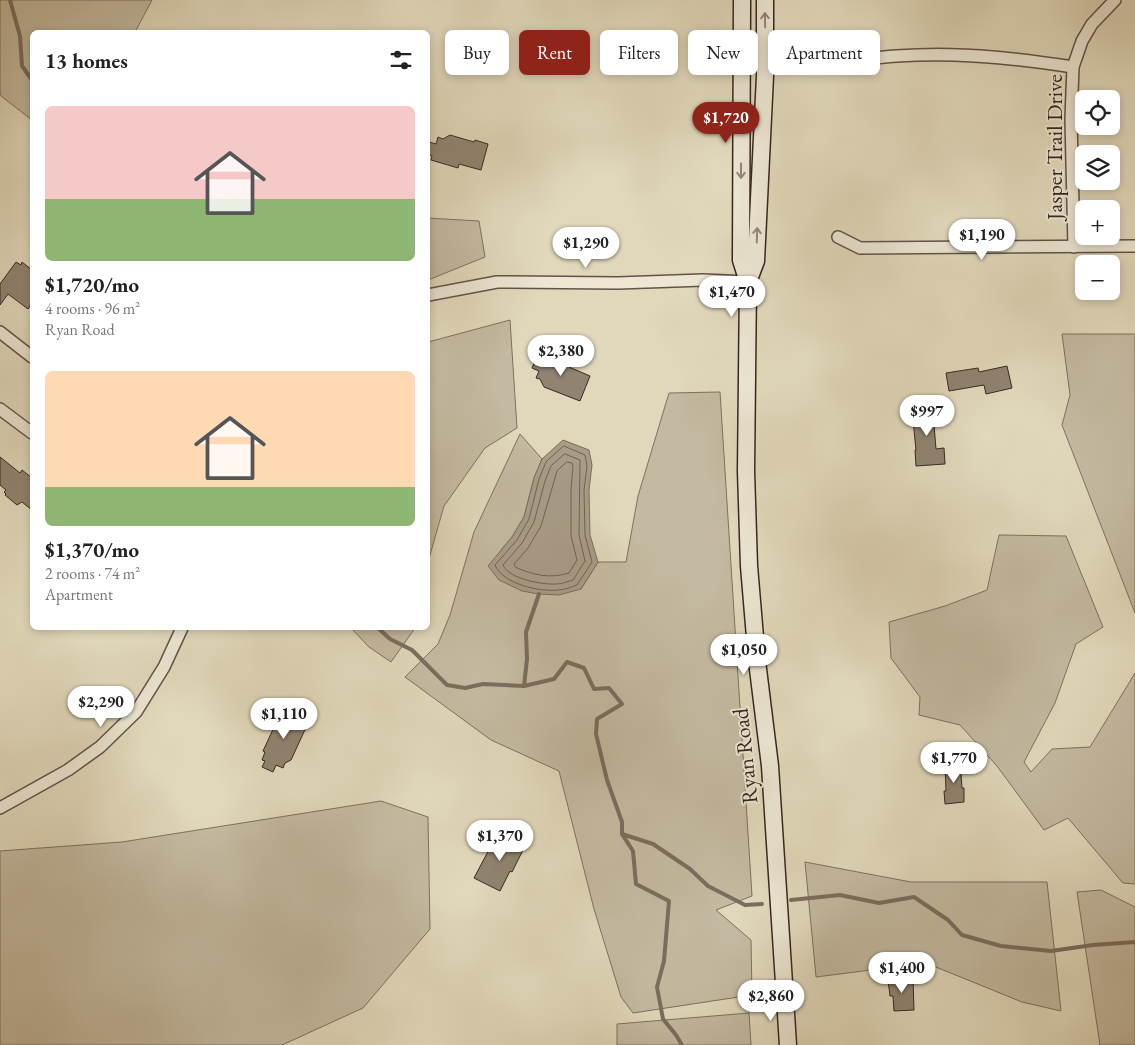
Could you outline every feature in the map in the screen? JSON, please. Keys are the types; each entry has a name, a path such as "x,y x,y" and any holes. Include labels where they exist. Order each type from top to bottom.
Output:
{"main road":[{"name":"Ryan Road","path":"742,0 741,260 748,282 746,471 749,566 757,661 770,766 788,1045"},
{"name":"Ryan Road","path":"748,282 756,261 766,76 765,0"}],"street":[{"name":"Jasper Trail Drive","path":"1074,247 1071,119 1073,67 1085,36 1102,13 1115,0"},
{"path":"880,57 966,55 1020,59 1073,67"},
{"path":"838,237 860,248 1135,246"},
{"path":"430,295 497,282 703,280 748,282"},
{"path":"0,332 30,355"},
{"path":"0,409 30,432"},
{"path":"0,808 68,770 100,747 136,712 164,667 181,630"}],"shaded area":[{"path":"0,0 152,0 136,30 30,30 30,118 1,96"},
{"path":"430,218 479,221 485,257 430,279"},
{"path":"510,320 517,428 485,448 444,506 430,555 430,341"},
{"path":"1062,334 1135,334 1135,613 1062,425 1070,395"},
{"path":"720,392 752,896 716,910 751,940 752,995 633,1013 621,997 594,909 559,771 491,740 405,677 438,644 450,615 474,532 520,434 542,459 534,478 524,517 512,537 501,550 581,589 598,562 626,562 638,496 669,393"},
{"path":"999,535 1066,536 1103,627 1076,644 1055,703 1024,762 1031,772 1052,749 1090,747 1135,673 1135,884 1123,883 1068,818 1044,830 997,766 960,725 919,715 920,697 891,658 889,622 945,606 987,590"},
{"path":"353,630 414,630 391,662 369,647"},
{"path":"381,801 428,817 430,929 363,1008 282,1045 0,1045 0,851 122,842"},
{"path":"805,862 911,882 1047,882 1061,1011 1022,1002 926,963 816,977"},
{"path":"1101,890 1135,907 1135,1045 1100,1045 1077,892"},
{"path":"749,1013 751,1045 617,1045 617,1024"}],"water":[{"path":"563,440 589,450 592,465 589,490 590,535 598,562 581,589 559,595 522,591 499,580 488,566 512,537 524,517 534,478 542,459"}],"building":[{"path":"450,135 488,144 481,170 459,164 458,168 431,160 430,142 436,144 438,137 443,139"},
{"path":"16,262 21,265 22,262 30,268 30,306 28,309 8,294 0,305 0,284"},
{"path":"546,354 564,359 562,362 570,365 569,367 590,376 580,401 544,387 540,379 536,378 539,371 532,368 537,356 543,359"},
{"path":"1007,366 1012,388 986,394 984,385 949,391 946,373 978,368 979,372"},
{"path":"942,408 942,424 934,425 936,449 944,448 945,464 916,466 912,410"},
{"path":"0,457 20,473 22,470 30,476 30,508 22,502 17,505 5,495 4,492 6,490 0,485"},
{"path":"282,710 309,721 291,760 285,763 283,768 276,765 273,772 262,767 265,761 262,760 265,752 263,751"},
{"path":"960,762 964,802 945,804 945,763"},
{"path":"511,833 522,838 519,846 524,848 500,891 474,878 492,844 499,841 501,837 508,840"},
{"path":"913,978 914,1010 894,1011 893,996 890,996 888,980"}],"waterway":[{"path":"10,0 20,36 22,66 30,77"},
{"path":"524,686 527,659 526,632 539,594"},
{"path":"380,630 390,639 412,650 447,685 465,688 483,684 524,686 554,679 567,662 584,668 594,689 609,688 622,704 597,719 596,734 607,780 622,822 622,834 633,851 636,884 669,901 664,961 657,987 663,1019 682,1045"},
{"path":"622,834 653,844 690,869 708,886 745,905 762,904"},
{"path":"791,900 840,895 879,903 914,897 948,920 962,935 1001,946 1051,951 1135,942"}]}
